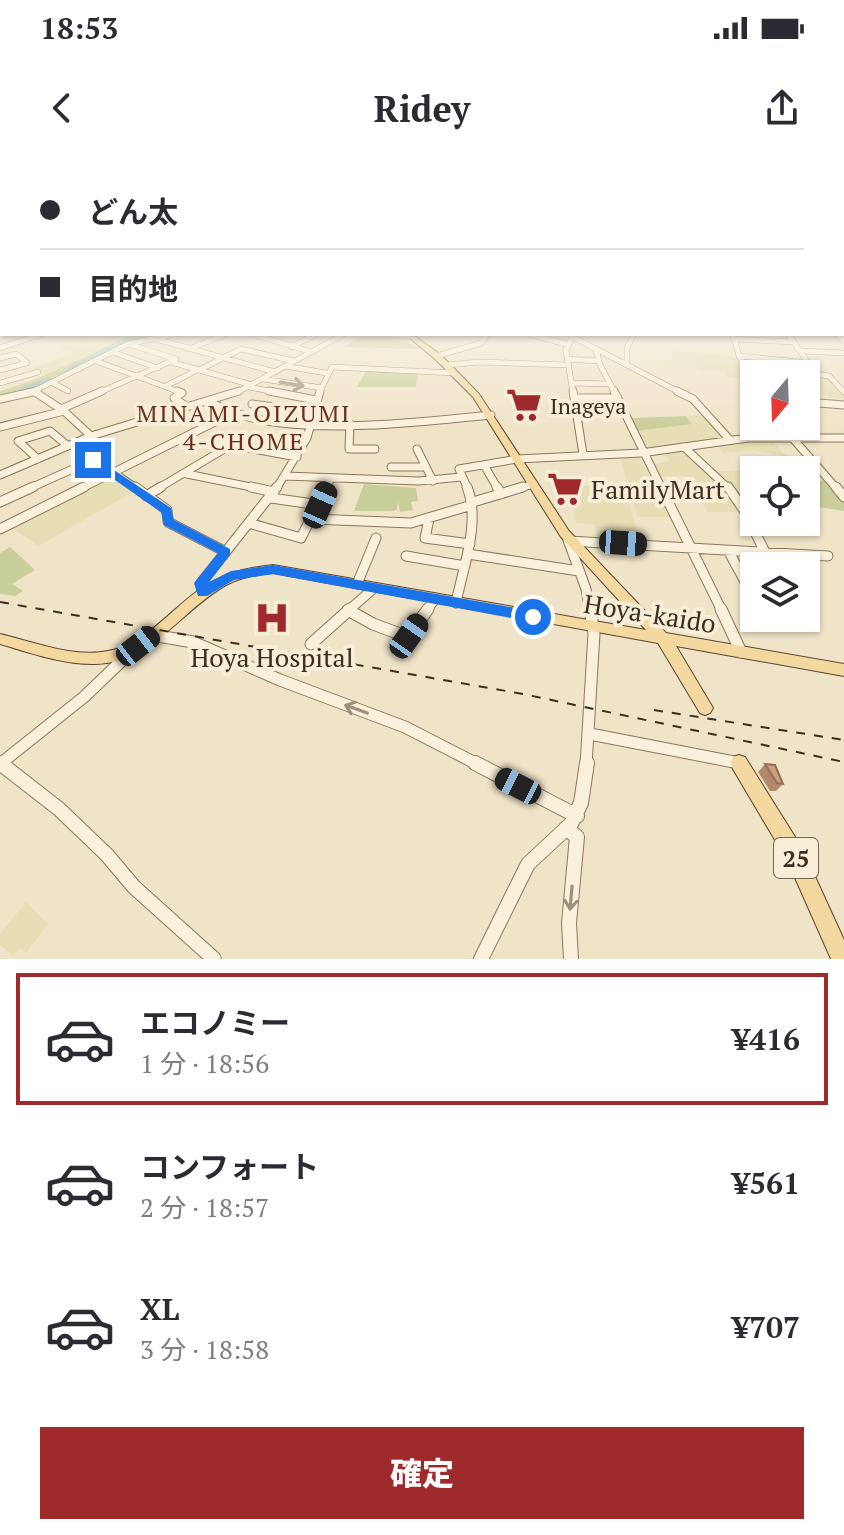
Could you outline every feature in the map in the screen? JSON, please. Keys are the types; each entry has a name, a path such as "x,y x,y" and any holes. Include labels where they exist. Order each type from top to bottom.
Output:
{"main road":[{"path":"436,355 491,415 569,538 662,638 705,708"},
{"name":"Hoya-kaido","path":"0,639 93,658 116,655 138,646 202,592 231,576 264,569 844,670"},
{"name":"25","path":"739,763 795,855 842,959"}],"street":[{"path":"0,399 35,392 110,353"},
{"path":"116,353 158,368"},
{"path":"0,427 62,410 176,359 158,353"},
{"path":"205,353 275,372"},
{"path":"166,386 233,353"},
{"path":"261,353 294,361"},
{"path":"0,475 91,436 186,406 230,396 309,353"},
{"path":"436,355 442,353"},
{"path":"569,353 583,454"},
{"path":"596,353 597,361 618,398 641,453 693,550 741,652"},
{"path":"603,353 699,403 730,440"},
{"path":"627,353 627,365"},
{"path":"0,358 16,354 27,363 0,370"},
{"path":"739,356 780,360"},
{"path":"739,356 741,360"},
{"path":"96,361 182,393 174,398 186,406"},
{"path":"447,365 597,361"},
{"path":"170,362 272,393 316,400"},
{"path":"285,366 326,373"},
{"path":"202,592 201,583 252,524 297,457 312,425 316,400 326,373 334,366 454,373"},
{"path":"0,383 38,372"},
{"path":"820,375 829,376 844,392"},
{"path":"263,379 322,388"},
{"path":"53,383 68,391"},
{"path":"574,383 608,384"},
{"path":"35,392 62,410 91,436"},
{"path":"0,529 272,393"},
{"path":"575,398 618,398"},
{"path":"206,401 263,420 312,425 491,415"},
{"path":"820,403 844,405"},
{"path":"252,404 313,412"},
{"path":"576,409 623,409"},
{"path":"350,424 349,449 375,449"},
{"path":"38,459 18,441 50,431 167,510 168,522 226,552"},
{"path":"820,438 844,438"},
{"path":"456,603 469,549 472,504 459,469 517,459 641,453 740,440"},
{"path":"795,440 844,497"},
{"path":"146,496 231,445 297,457"},
{"path":"684,447 726,485 744,510 765,552"},
{"path":"417,449 433,481"},
{"path":"0,502 93,460"},
{"path":"389,481 392,462 425,467"},
{"path":"484,465 501,494"},
{"path":"187,474 320,505"},
{"path":"285,476 389,481 433,481 461,477"},
{"path":"252,524 298,539 313,519 330,480"},
{"path":"313,519 387,524 429,519 534,484"},
{"path":"429,519 425,538 579,571"},
{"path":"357,584 376,538"},
{"path":"571,959 572,832 581,803 590,734 593,628 569,538 740,552"},
{"path":"729,552 740,572"},
{"path":"820,555 828,556"},
{"path":"406,556 465,566"},
{"path":"311,644 374,588"},
{"path":"348,610 373,624 408,637 435,599"},
{"path":"152,635 193,642 280,680 405,727 577,816"},
{"path":"138,646 84,697 0,764 59,809 107,855 134,887 214,959"},
{"path":"590,734 739,763"},
{"path":"481,959 528,864 572,832"}],"shaded area":[{"path":"73,353 95,353 46,375 34,368"},
{"path":"672,353 736,357 740,363 740,378 727,377 724,371 700,370 697,366 664,365 665,360 673,361"},
{"path":"820,373 844,394 844,399 820,397"},
{"path":"706,415 723,439 646,450 637,431 691,424 685,416"},
{"path":"771,440 786,456 753,450 724,453 715,444"},
{"path":"684,450 723,485 740,512 708,512 684,476 657,477 651,465 670,461 663,452"},
{"path":"620,458 640,458 671,517 638,517"},
{"path":"715,471 740,471 740,499 730,484"},
{"path":"110,477 133,492 38,546 8,525"},
{"path":"578,485 624,489 641,542 598,539 594,524 577,523 574,517"},
{"path":"26,902 48,924 26,953 20,948 13,956 0,945 0,934"}],"green space":[{"path":"94,353 106,353 35,391 0,398 0,391"},
{"path":"366,371 418,373 416,387 357,387"},
{"path":"685,416 692,424 637,431 631,418"},
{"path":"820,481 829,481 844,500 844,511 820,507"},
{"path":"364,484 416,488 418,501 411,502 413,510 400,512 398,502 397,510 354,511"},
{"path":"10,547 35,570 12,584 23,591 15,596 0,594 0,553"}],"building":[{"path":"765,764 775,765 783,784 777,783"}],"waterway":[{"path":"67,371 101,353"},
{"path":"24,388 49,380"}],"railway":[{"path":"0,602 523,694 844,762"},
{"path":"654,710 844,740"}],"place":[{"name":"Inageya","path":"524,405"},
{"name":"FamilyMart","path":"565,489"},
{"name":"Hoya Hospital","path":"272,618"}],"district":[{"name":"MINAMI-OIZUMI 4-CHOME","path":"244,427"}],"route":[{"path":"93,460 167,510 168,522 226,552 201,583 202,592 231,576 273,569 533,617"}]}
